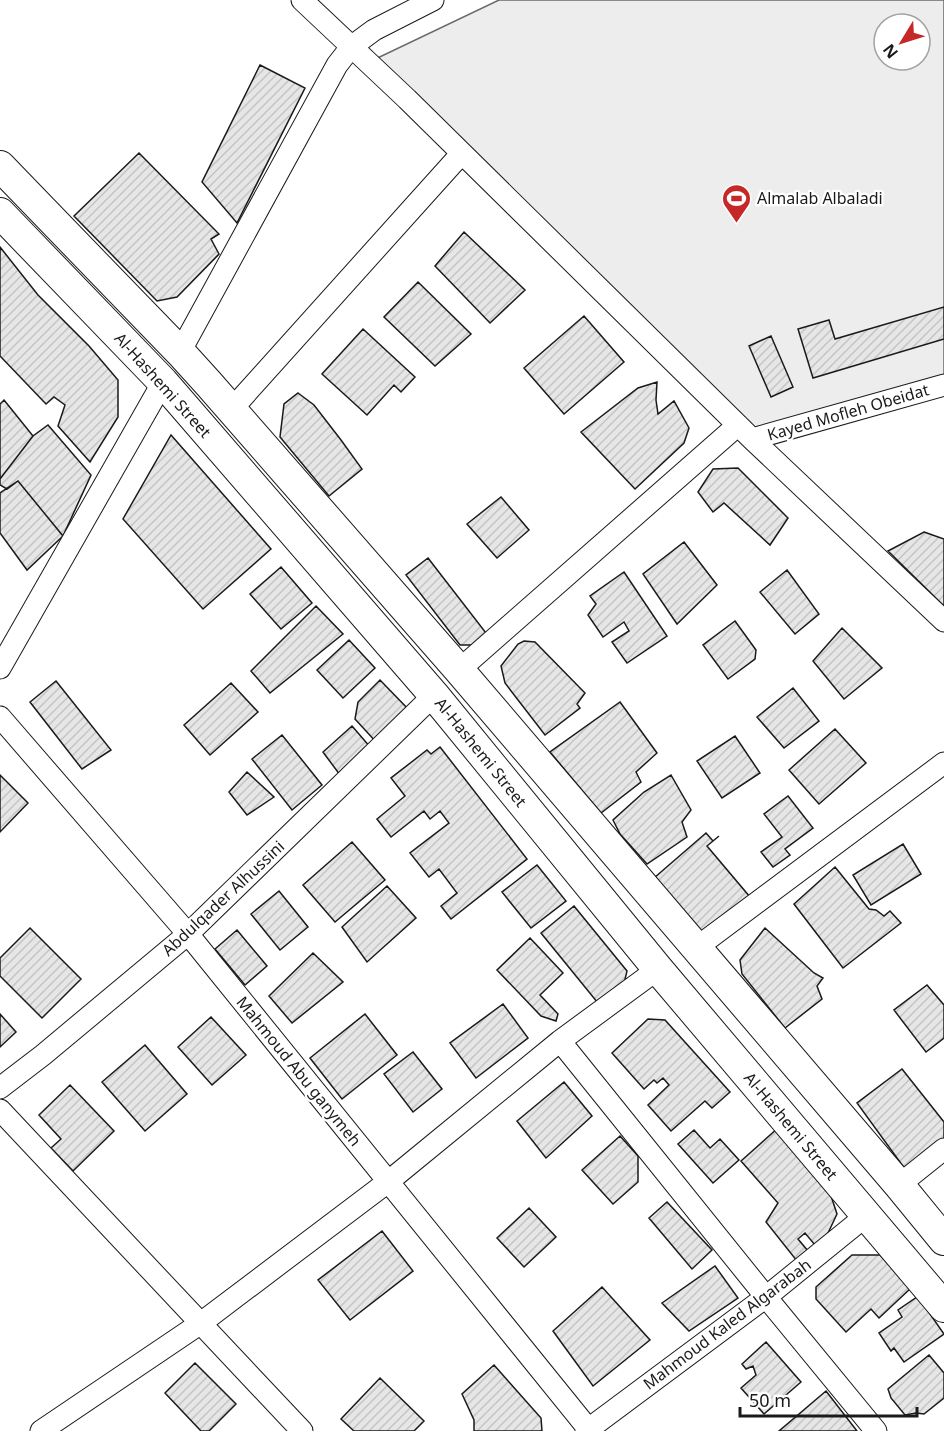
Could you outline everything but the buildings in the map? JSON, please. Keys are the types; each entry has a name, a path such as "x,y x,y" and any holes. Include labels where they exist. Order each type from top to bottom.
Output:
{"main road":[{"name":"Al-Hashemi Street","path":"0,166 180,352 231,410 459,670 944,1240"},
{"name":"Al-Hashemi Street","path":"0,213 163,382 434,695 658,969 944,1307"},
{"path":"163,382 180,352"}],"street":[{"path":"302,0 407,99 745,432 944,621"},
{"path":"180,352 337,65 351,47 374,30 433,0"},
{"path":"231,410 462,153"},
{"path":"0,668 163,382"},
{"name":"Kayed Mofleh Obeidat","path":"745,432 944,385"},
{"path":"459,670 745,432"},
{"name":"Abdulqader Alhussini","path":"0,1088 188,934 434,695"},
{"name":"Mahmoud Abu ganymeh","path":"0,717 188,934 588,1430"},
{"path":"696,948 944,764"},
{"path":"41,1431 201,1323 389,1181 560,1041 658,969"},
{"path":"560,1041 876,1431"},
{"path":"0,1110 302,1431"},
{"path":"899,1185 944,1149"},
{"name":"Mahmoud Kaled Algarabah","path":"588,1430 766,1297 867,1215"}],"shaded area":[{"name":"Almalab Albaladi","path":"499,0 944,0 944,384 746,440 367,63"}],"place":[{"name":"Almalab Albaladi","path":"736,224"}]}
